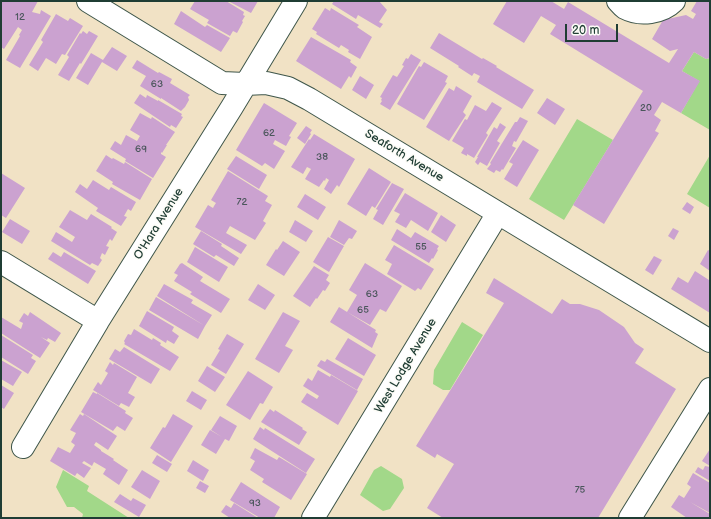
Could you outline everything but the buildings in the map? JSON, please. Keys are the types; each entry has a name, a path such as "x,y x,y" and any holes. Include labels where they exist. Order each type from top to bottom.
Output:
{"street":[{"name":"Seaforth Avenue","path":"88,1 222,83 266,83 288,88 309,99 710,341"},
{"name":"O'Hara Avenue","path":"23,447 98,321 296,1"},
{"path":"618,1 625,8 645,12 654,12 663,9 674,1"},
{"name":"West Lodge Avenue","path":"313,518 498,213"},
{"path":"1,262 98,321"},
{"path":"630,518 710,389"}],"green space":[{"path":"694,52 706,59 710,58 710,130 681,113 699,81 682,71"},
{"path":"577,119 613,140 564,220 529,199"},
{"path":"710,155 710,208 687,194"},
{"path":"462,322 483,335 450,390 443,390 433,384 434,370"},
{"path":"381,466 402,479 404,488 390,509 383,511 360,495 374,470"},
{"path":"63,470 89,486 87,491 129,518 82,518 83,514 74,507 67,507 56,487"}]}
